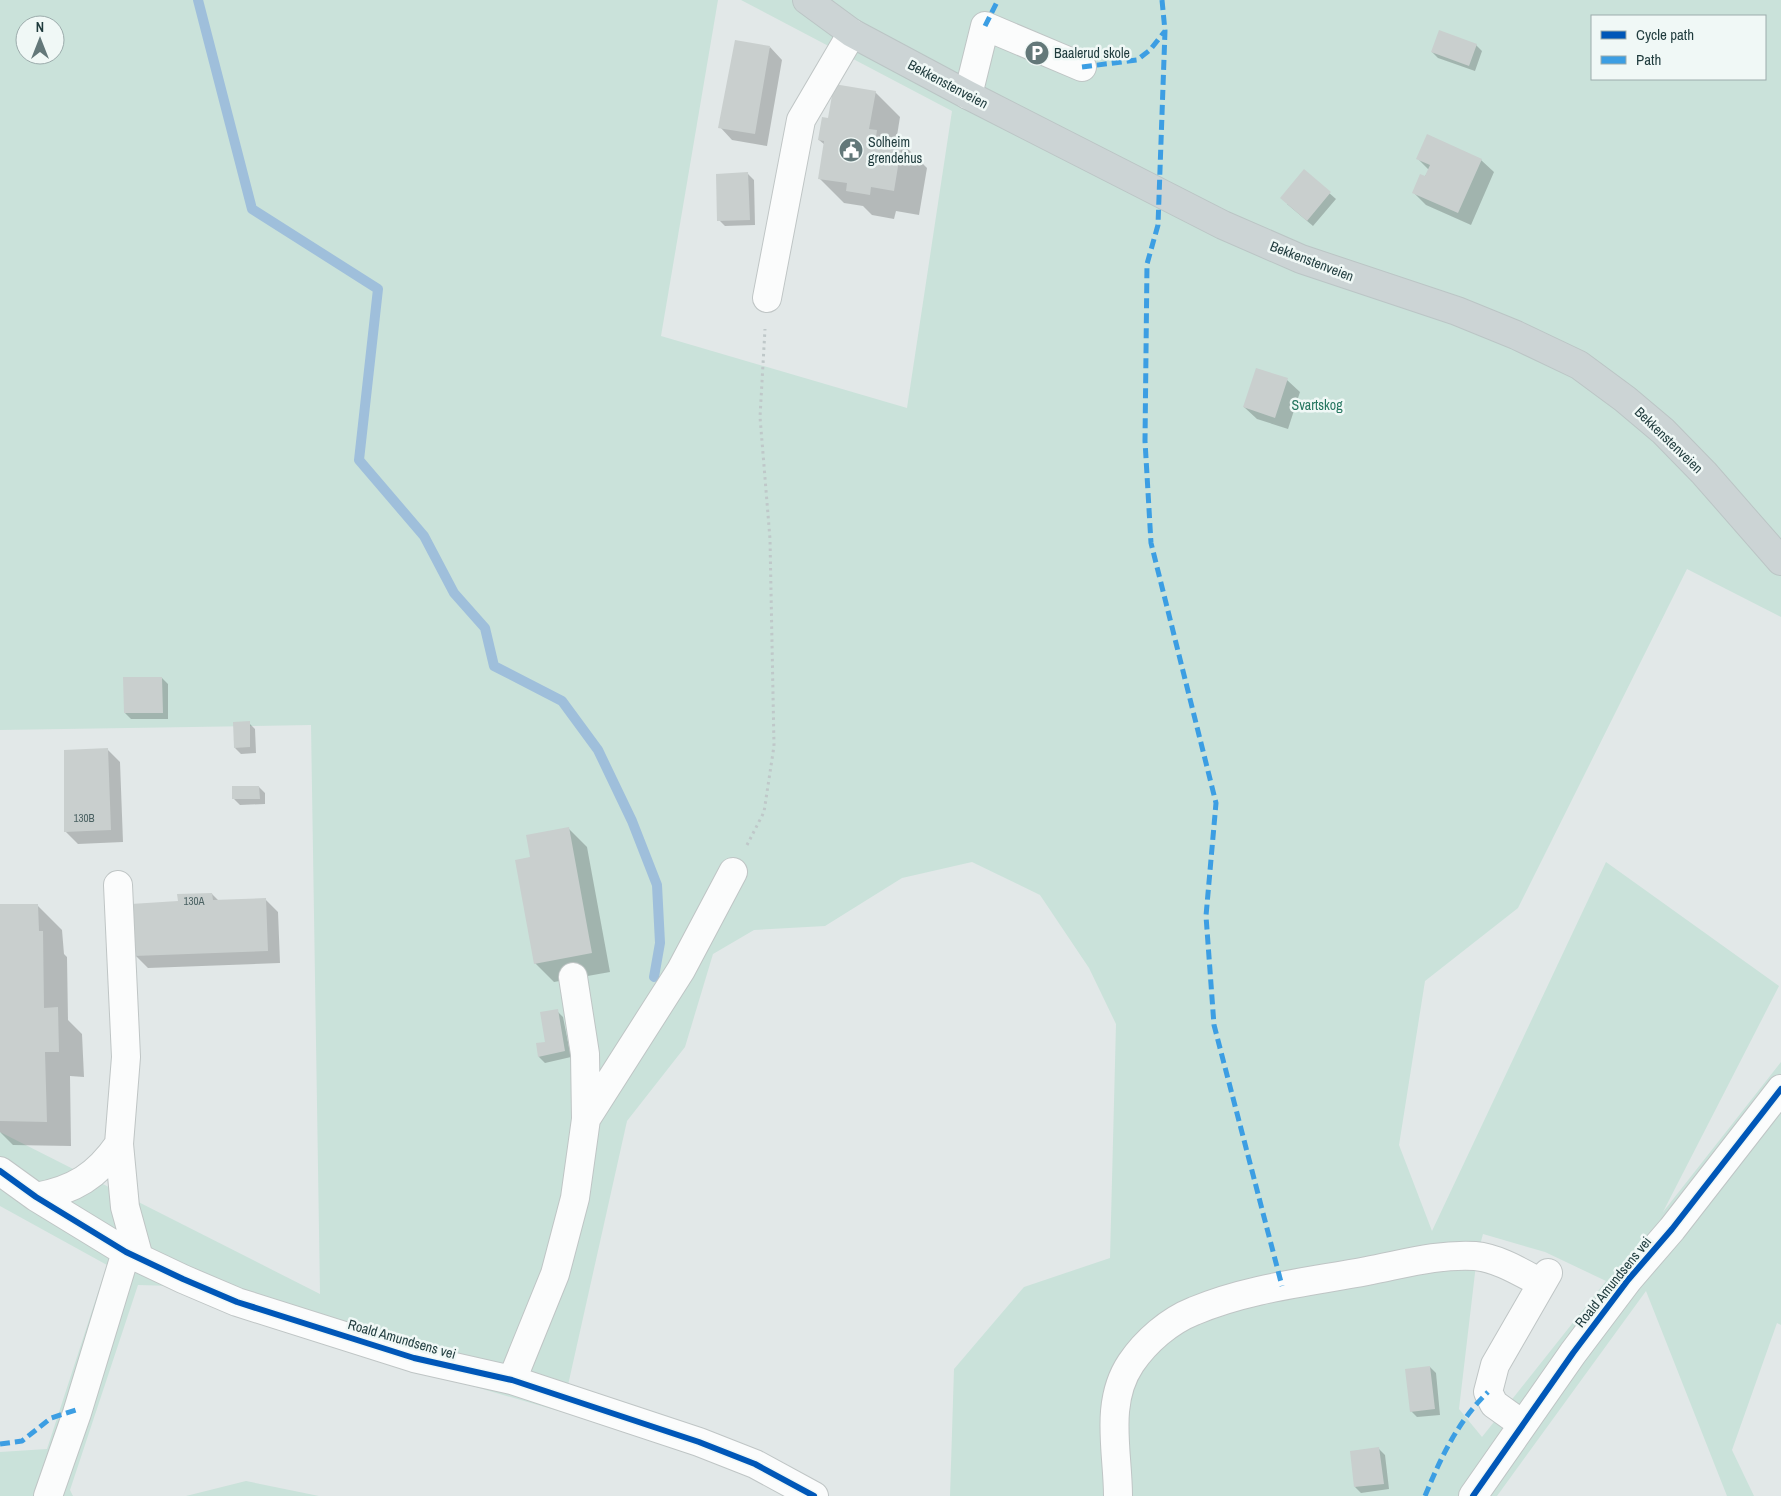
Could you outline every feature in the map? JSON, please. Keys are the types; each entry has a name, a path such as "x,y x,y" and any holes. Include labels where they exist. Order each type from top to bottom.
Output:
{"main road":[{"name":"Bekkenstenveien","path":"807,0 852,33 968,95 1223,225 1301,259 1457,312 1516,335 1579,365 1625,399 1663,431 1704,473 1781,561"}],"street":[{"path":"968,95 984,26 1082,67"},
{"path":"767,298 801,120 852,33"},
{"path":"586,1119 681,970 733,872"},
{"path":"48,1496 133,1255 125,1207 119,1144 126,1058 118,885"},
{"path":"512,1380 556,1274 575,1198 586,1119 585,1054 573,977"},
{"name":"Roald Amundsens vei","path":"1473,1496 1522,1424 1628,1280 1672,1230 1781,1089"},
{"path":"36,1196 51,1194 85,1180 97,1172 119,1144"},
{"name":"Roald Amundsens vei","path":"0,1171 36,1196 133,1255 237,1302 414,1358 512,1380 699,1442 755,1464 814,1496"},
{"path":"1118,1496 1113,1425 1118,1390 1131,1363 1160,1330 1193,1311 1229,1299 1282,1286 1435,1256 1477,1256 1544,1278 1495,1365 1488,1392 1494,1404 1522,1424"}],"path":[{"path":"733,872 764,812 774,746 770,539 760,416 767,298"}],"green space":[{"name":"Svartskog","path":"0,0 718,0 661,336 907,408 952,111 741,0 1781,0 1781,617 1687,569 1518,908 1425,981 1399,1145 1432,1231 1606,862 1779,986 1663,1212 1781,1062 1781,1325 1777,1323 1732,1450 1754,1496 1727,1496 1646,1291 1497,1496 950,1496 954,1369 1024,1287 1110,1258 1116,1024 1089,968 1040,895 972,862 902,878 825,926 754,930 713,954 685,1047 627,1121 562,1412 328,1344 173,1286 138,1285 70,1490 73,1496 0,1496 0,1452 47,1449 107,1265 0,1206 0,1132 320,1294 311,725 0,730","holes":["1483,1234 1545,1252 1606,1281 1482,1437 1459,1409 1477,1256"]},
{"path":"246,1481 319,1496 186,1496"}],"building":[{"path":"1439,30 1477,44 1469,66 1431,52"},
{"path":"735,40 770,46 755,134 718,128"},
{"path":"834,84 876,91 869,129 877,130 876,137 902,142 894,191 871,187 870,195 846,191 847,183 818,179 824,141 818,140 822,117 828,118"},
{"path":"1427,134 1482,159 1458,213 1412,193 1420,174 1425,176 1430,165 1416,159"},
{"path":"1304,169 1331,192 1307,221 1280,198"},
{"path":"748,172 750,220 717,221 716,174"},
{"path":"1256,368 1288,378 1275,418 1243,407"},
{"path":"123,677 162,677 163,713 124,713"},
{"path":"250,721 250,747 234,748 233,722"},
{"path":"108,748 111,830 64,832 64,750"},
{"path":"232,786 259,786 260,799 232,799"},
{"path":"569,827 592,953 534,964 515,860 530,857 526,835"},
{"path":"212,893 213,900 266,898 268,951 134,956 131,904 178,901 177,894"},
{"path":"0,904 38,904 39,931 43,931 44,1008 58,1007 59,1052 45,1052 47,1122 0,1121"},
{"path":"558,1009 565,1051 538,1057 536,1043 545,1042 540,1012"},
{"path":"1430,1366 1435,1409 1410,1412 1405,1369"},
{"path":"1379,1447 1384,1484 1354,1487 1350,1451"}],"waterway":[{"path":"198,0 252,209 378,289 359,460 424,536 454,593 485,628 494,666 562,701 598,750 632,821 657,885 660,943 654,977"}],"marked path":[{"path":"985,26 998,0"},
{"path":"1162,0 1165,31 1158,225 1147,264 1145,441 1151,543 1216,803 1206,916 1214,1025 1282,1286"},
{"path":"1082,67 1137,60 1150,50 1165,31"},
{"path":"1425,1496 1451,1440 1477,1403 1488,1392"},
{"path":"0,1444 22,1441 51,1418 79,1409"}],"cycle path":[{"path":"1473,1496 1573,1353 1628,1280 1672,1229 1781,1089"},
{"path":"0,1171 36,1197 126,1252 237,1302 414,1358 512,1380 699,1442 755,1464 814,1496"}],"place":[{"name":"Baalerud skole","path":"1037,53"},
{"name":"Solheim grendehus","path":"851,150"}]}
